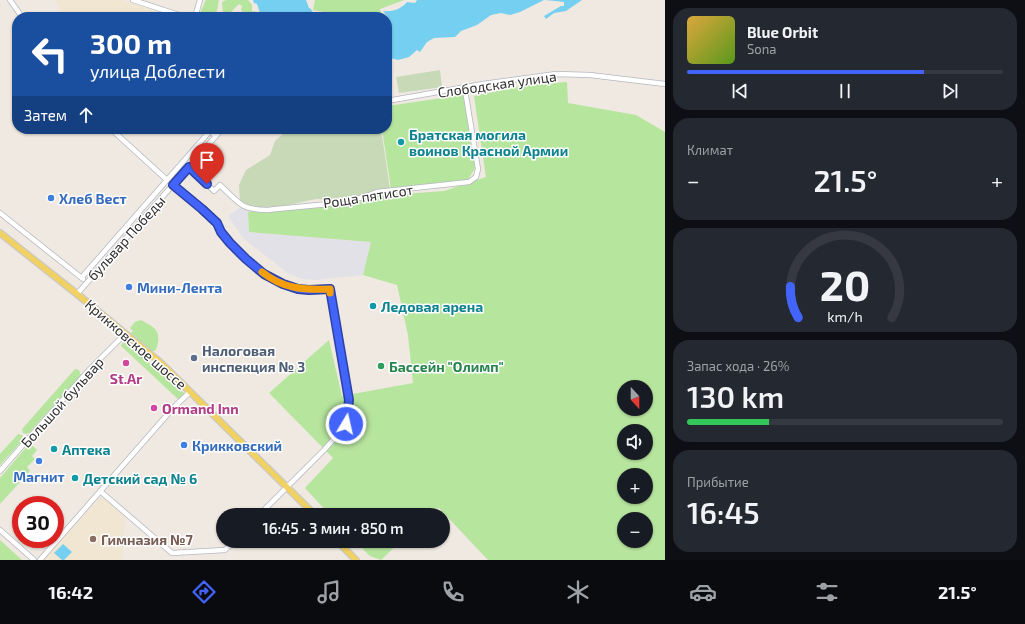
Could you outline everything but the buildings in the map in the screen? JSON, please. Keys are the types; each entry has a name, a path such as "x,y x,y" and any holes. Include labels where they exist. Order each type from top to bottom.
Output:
{"main road":[{"name":"Крикковское шоссе","path":"0,233 77,294 124,335 161,364 307,508"},
{"path":"0,238 124,335"},
{"path":"286,488 305,508"},
{"path":"344,548 356,560"},
{"path":"348,548 359,560"}],"street":[{"path":"10,0 18,12"},
{"path":"133,0 170,12"},
{"path":"196,12 200,0"},
{"name":"Слободская улица","path":"392,100 545,75 568,74 665,84"},
{"name":"Роща пятисот","path":"189,167 214,191 220,185 246,208 256,210 346,202 364,198 377,192 469,182 476,177 478,169 466,96 466,87"},
{"path":"116,134 167,180"},
{"path":"82,277 207,134"},
{"name":"бульвар Победы","path":"77,294 216,136"},
{"path":"173,185 217,223 221,232 230,243 264,274 283,284 298,289 330,289 349,400 346,424 324,450 266,508"},
{"path":"0,213 82,277 86,283"},
{"name":"Большой бульвар","path":"0,471 89,370 124,335"},
{"path":"40,560 174,407 190,393"},
{"path":"100,491 172,553 225,550 227,548"},
{"path":"0,530 34,560"}],"shaded area":[{"path":"56,0 122,0 157,12 62,12"},
{"path":"242,206 248,210 249,232 371,242 363,275 315,280 302,279 289,274 244,239 228,216"},
{"name":"Гимназия №7","path":"102,496 125,518 122,560 43,560 54,548 64,548 64,537"}],"green space":[{"path":"206,0 219,0 217,11 200,12"},
{"path":"226,0 248,0 252,5 252,12 243,12 241,10 242,6 239,4 231,12 223,12 222,2"},
{"path":"315,0 404,0 380,9 381,12 324,12 313,10"},
{"path":"440,70 442,87 399,93 396,77"},
{"path":"567,82 568,103 636,115 665,132 665,560 488,560 450,520 450,508 324,508 305,488 333,458 269,393 329,340 342,396 413,383 408,335 397,285 363,275 371,242 249,232 248,212 346,202 376,196 444,191 486,177 474,96 527,85"},
{"path":"463,95 475,168 467,181 391,189 383,134 392,134 392,105"},
{"path":"283,134 382,134 390,189 336,200 317,199 267,208 248,206 240,202 239,185 246,170 270,155 275,141"},
{"path":"141,320 152,326 158,334 157,348 155,351 152,351 131,333 133,331 130,328 135,322"},
{"path":"122,343 129,345 184,393 184,397 180,401 121,346"},
{"path":"75,369 79,370 81,375 29,433 23,433 22,429"},
{"path":"18,434 22,435 23,440 0,465 0,454"},
{"path":"29,444 37,450 32,456 35,459 27,467 30,471 0,504 0,478"},
{"path":"0,540 22,560 0,560"},
{"path":"362,548 394,548 381,560 370,556"}],"water":[{"path":"253,0 306,0 309,8 313,12 260,12 257,4 254,3"},
{"path":"417,0 544,0 520,12 510,15 501,13 491,15 477,25 461,31 455,37 434,38 427,42 420,52 417,50 409,57 398,60 392,58 392,12 383,11 396,10 407,2 415,3"},
{"path":"546,0 582,0 566,11 554,13 546,19 544,16 561,6 564,6 564,2"},
{"path":"64,545 72,552 64,560 54,553 59,548 64,548"}],"slow traffic":[{"path":"262,272 283,284 298,289 330,289 330,293"}],"place":[{"name":"Братская могила воинов Красной Армии","path":"401,142"},
{"name":"Хлеб Вест","path":"51,198"},
{"name":"Мини-Лента","path":"129,287"},
{"name":"Ледовая арена","path":"373,306"},
{"name":"Налоговая инспекция № 3","path":"194,358"},
{"name":"St.Ar","path":"126,363"},
{"name":"Бассейн \"Олимп\"","path":"381,366"},
{"name":"Ormand Inn","path":"154,408"},
{"name":"Крикковский","path":"184,445"},
{"name":"Аптека","path":"54,449"},
{"name":"Магнит","path":"39,461"},
{"name":"Детский сад № 6","path":"75,478"},
{"name":"Гимназия №7","path":"93,539"}],"route":[{"path":"207,184 189,167 173,185 217,223 221,232 230,243 264,274 283,284 298,289 330,289 349,400 346,424"}]}
